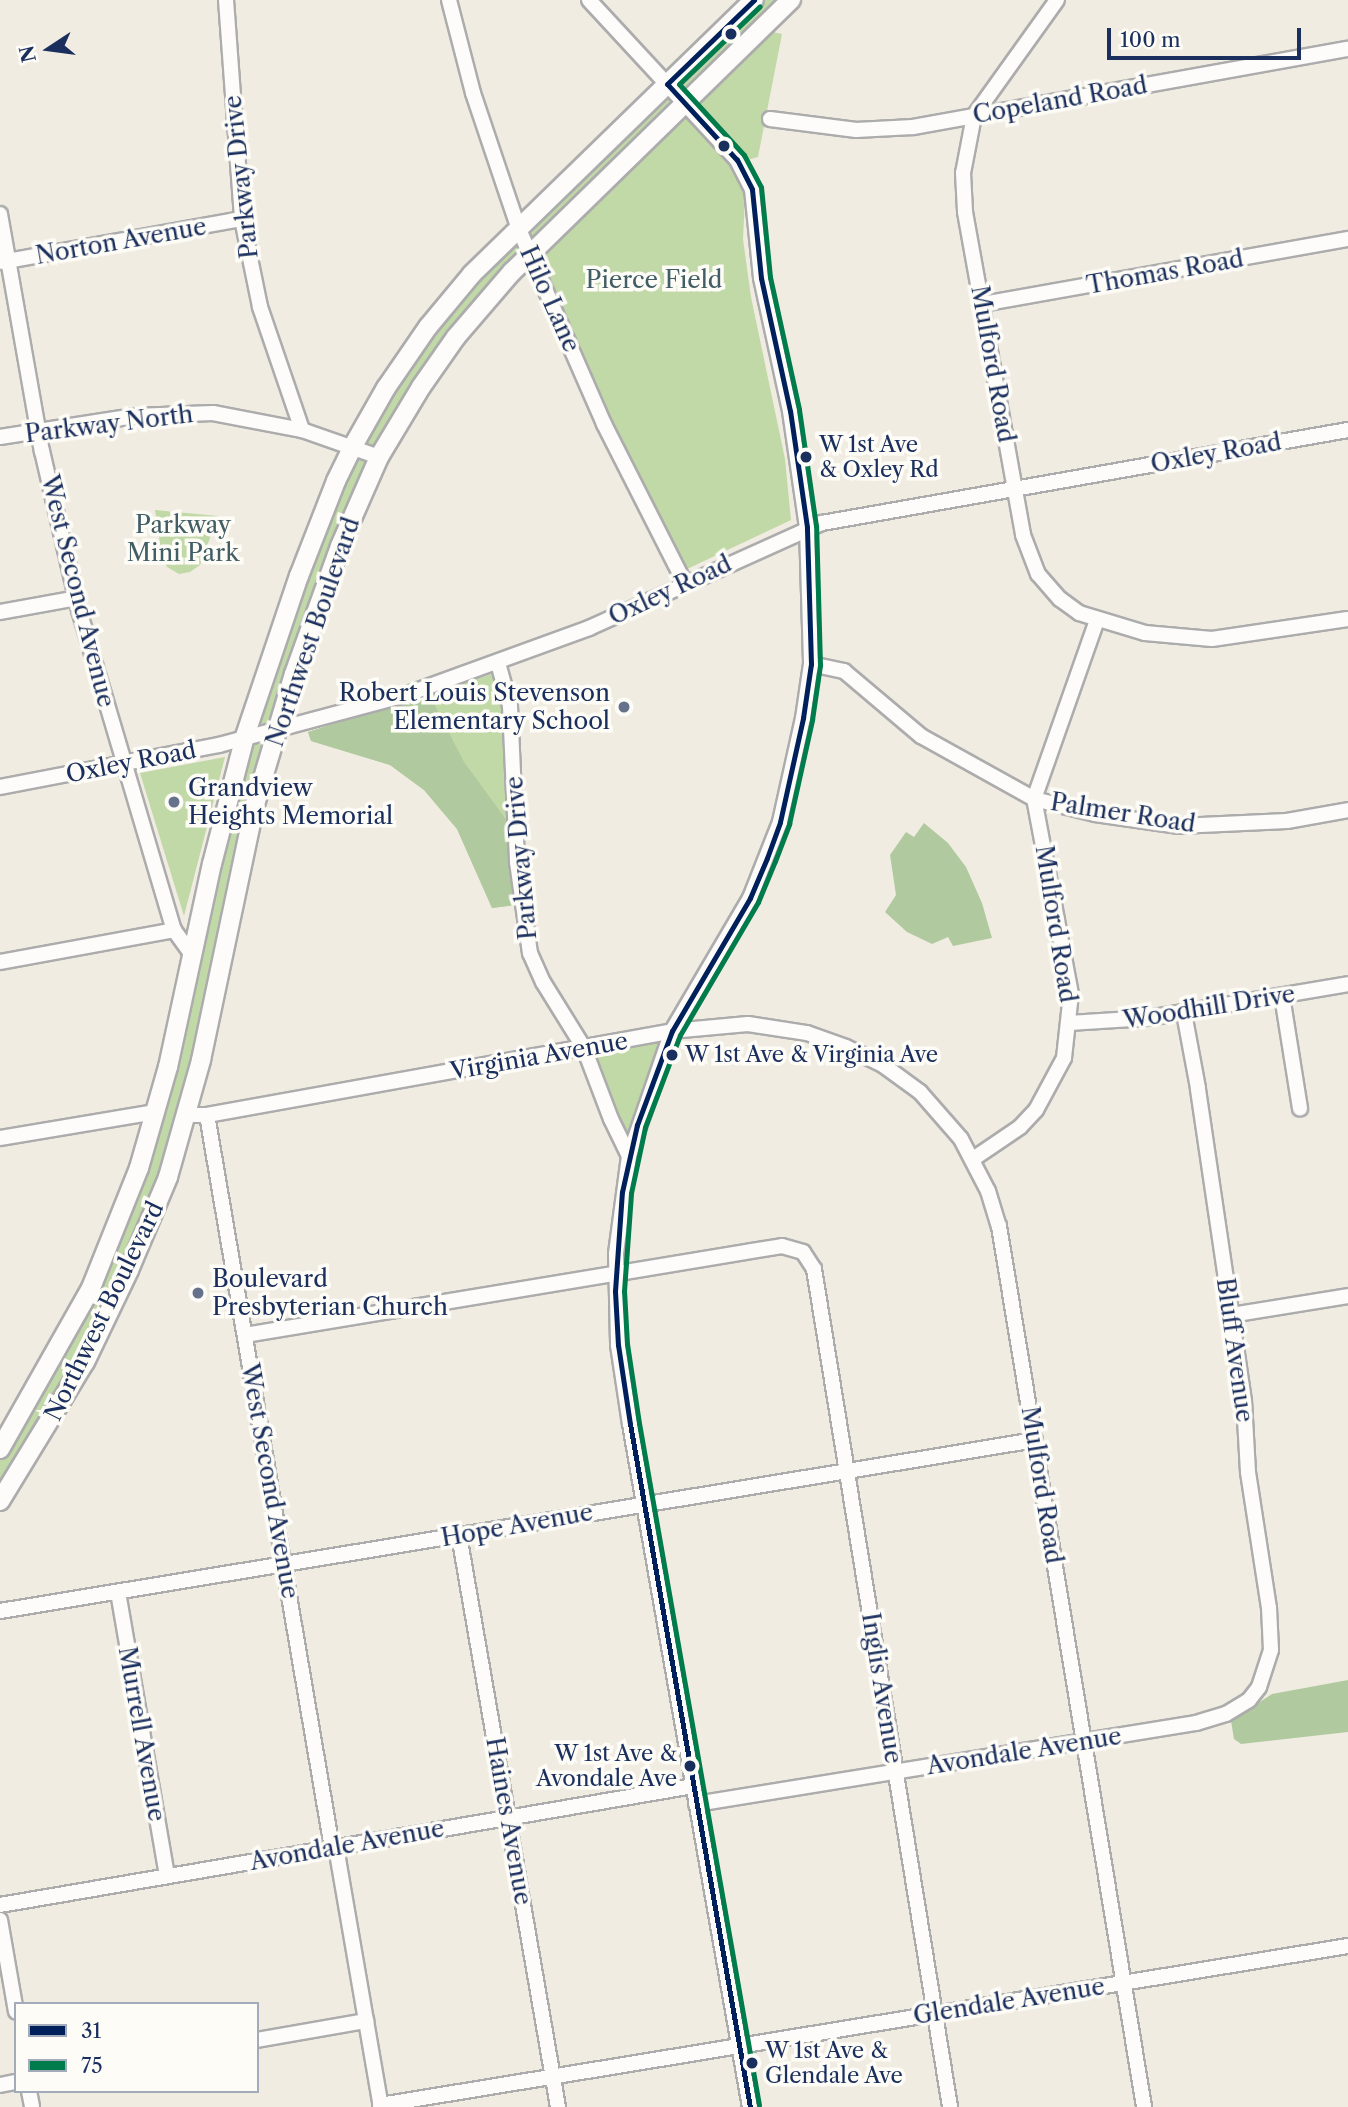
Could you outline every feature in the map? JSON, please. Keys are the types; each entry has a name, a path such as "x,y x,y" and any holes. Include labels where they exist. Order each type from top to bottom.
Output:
{"main road":[{"name":"Northwest Boulevard","path":"0,1449 90,1288 122,1213 156,1112 212,864 245,736 299,576 336,481 353,446 386,388 428,327 518,226 754,0"},
{"name":"Northwest Boulevard","path":"0,1501 85,1362 129,1270 167,1177 201,1060 254,808 294,674 340,546 379,457 421,387 456,337 512,272 791,0"}],"street":[{"name":"Parkway Drive","path":"226,0 242,219 260,307 302,430"},
{"name":"Hilo Lane","path":"449,0 473,93 518,226 604,425 685,584"},
{"path":"974,116 1057,0"},
{"path":"589,1 737,160 752,190 761,278 790,411 807,527 811,664 801,730 780,822 750,898 672,1031 629,1156 618,1225 616,1273 618,1345 750,2107"},
{"name":"Copeland Road","path":"770,119 856,130 913,127 1348,50"},
{"name":"Mulford Road","path":"974,116 962,191 1023,535 1038,575 1060,600 1097,621 1145,633 1212,639 1348,619"},
{"name":"West Second Avenue","path":"0,214 4,262 76,598 174,930 193,956"},
{"name":"Norton Avenue","path":"4,262 242,219"},
{"name":"Thomas Road","path":"983,304 1348,239"},
{"name":"Parkway North","path":"0,437 134,416 213,413 302,430 379,457"},
{"name":"Oxley Road","path":"0,787 219,745 393,698 498,663 589,628 807,527 1348,430"},
{"path":"0,612 76,598"},
{"path":"1034,799 1097,621"},
{"name":"Parkway Drive","path":"498,663 510,706 517,862 530,953 543,982 584,1048 611,1119 629,1156"},
{"name":"Palmer Road","path":"811,664 844,671 921,736 1034,799 1095,814 1179,826 1287,821 1348,810"},
{"name":"Mulford Road","path":"1034,799 1071,994 1064,1058 1037,1110 1011,1135 973,1159 999,1226 1144,2107"},
{"path":"0,962 174,930"},
{"name":"Woodhill Drive","path":"1069,1023 1184,1013 1348,984"},
{"path":"1282,996 1300,1109"},
{"name":"Bluff Avenue","path":"1184,1013 1199,1088 1244,1401 1248,1472 1272,1631 1267,1670 1259,1687"},
{"name":"Virginia Avenue","path":"185,1115 207,1115 672,1031 748,1024 807,1033 846,1047 883,1065 920,1092 961,1139 973,1159"},
{"path":"0,1138 156,1112"},
{"name":"West Second Avenue","path":"207,1115 381,2106"},
{"name":"Inglis Avenue","path":"616,1273 782,1245 803,1252 814,1269 950,2107"},
{"path":"245,1335 616,1273"},
{"path":"1231,1315 1348,1296"},
{"name":"Hope Avenue","path":"0,1611 1035,1440"},
{"name":"Haines Avenue","path":"460,1535 558,2107"},
{"name":"Murrell Avenue","path":"118,1592 167,1875"},
{"name":"Avondale Avenue","path":"696,1804 1218,1717 1249,1700 1259,1687"},
{"name":"Avondale Avenue","path":"0,1905 693,1786"},
{"path":"0,1920 14,2002"},
{"name":"Glendale Avenue","path":"381,2106 1348,1946"},
{"path":"259,2040 366,2021"}],"green space":[{"path":"754,0 791,0 512,272 379,457 294,674 201,1060 129,1270 0,1501 0,1449 122,1214 212,864 336,481 428,327"},
{"name":"Pierce Field","path":"773,32 782,34 758,157 747,160 743,239 751,297 785,459 791,520 685,570 610,421 542,257"},
{"name":"Parkway Mini Park","path":"155,510 218,516 200,565 190,572 179,574 167,567 162,557"},
{"path":"492,674 505,717 515,905 492,908 457,829 424,790 390,765 311,741 308,732"},
{"path":"429,694 464,762 510,825 515,905 492,908 457,829 424,790 390,765 311,741 308,732"},
{"path":"225,757 184,916 140,773"},
{"path":"924,823 948,843 966,867 982,903 992,938 953,946 948,937 932,944 907,932 885,912 896,895 890,855 906,832 914,837"},
{"path":"663,1036 627,1142 588,1050"},
{"path":"1348,1680 1348,1732 1241,1744 1234,1739 1231,1721 1272,1694"}],"transit line":[{"name":"31","path":"750,2107 630,1424 618,1345 615,1291 622,1192 637,1125 672,1031 750,898 767,858 780,822 803,718 811,664 807,527 790,411 761,278 752,189 737,160 667,84 754,0"},
{"name":"75","path":"759,2105 639,1423 627,1344 624,1291 631,1193 645,1127 680,1035 758,902 775,861 789,824 812,720 820,665 816,526 799,409 770,277 761,187 744,155 679,84 760,6"}],"place":[{"name":"W 1st Ave & Oxley Rd","path":"806,457"},
{"name":"Robert Louis Stevenson Elementary School","path":"624,707"},
{"name":"Grandview Heights Memorial","path":"174,802"},
{"name":"W 1st Ave & Virginia Ave","path":"672,1055"},
{"name":"Boulevard Presbyterian Church","path":"198,1293"},
{"name":"W 1st Ave & Avondale Ave","path":"690,1766"},
{"name":"W 1st Ave & Glendale Ave","path":"752,2063"}]}
